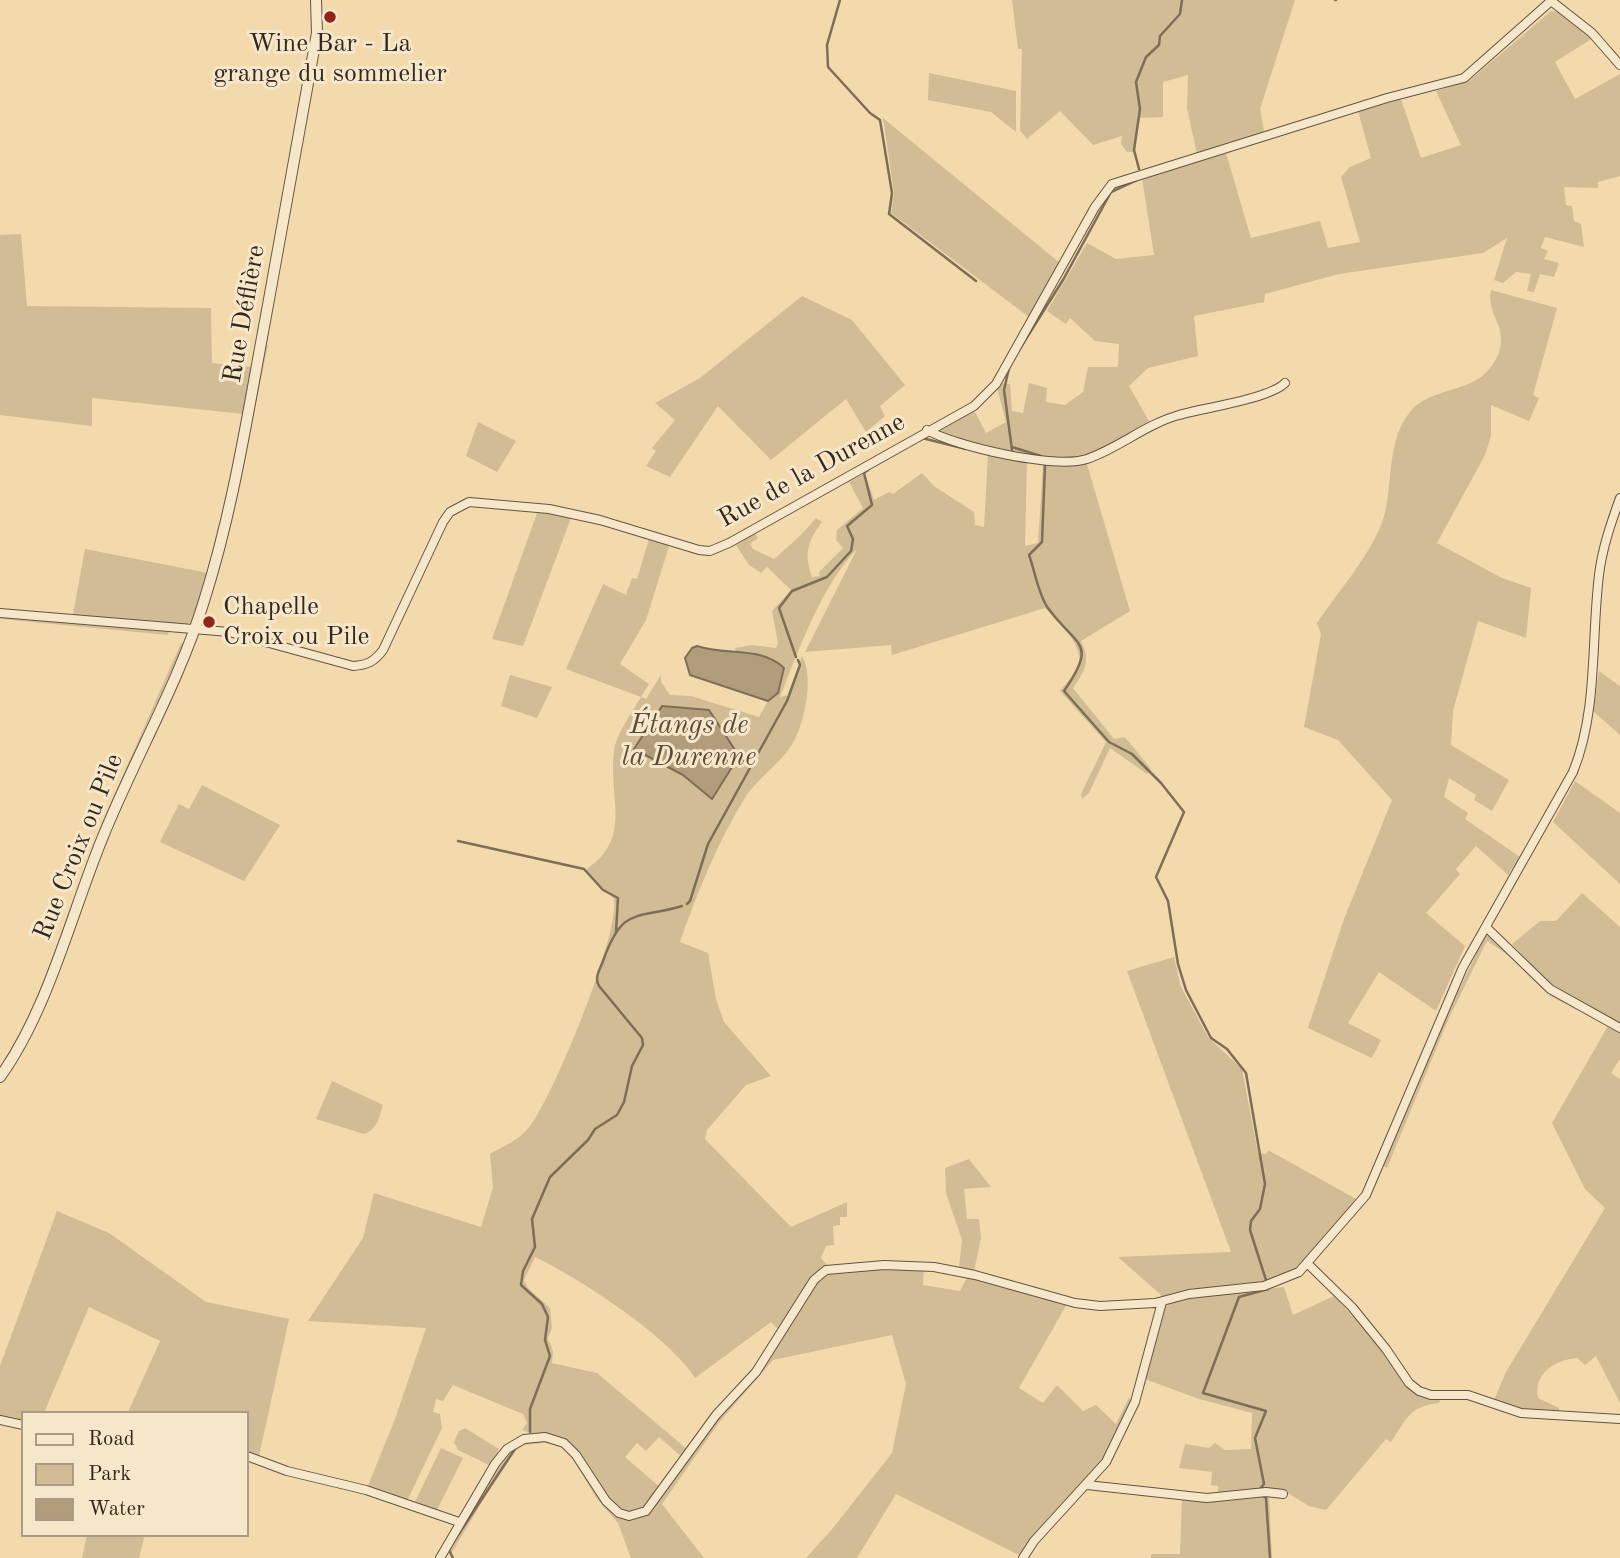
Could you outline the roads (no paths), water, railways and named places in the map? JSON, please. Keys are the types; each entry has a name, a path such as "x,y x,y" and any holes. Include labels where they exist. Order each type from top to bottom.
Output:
{"street":[{"name":"Rue Déflière","path":"194,632 221,544 238,471 317,33 316,0"},
{"name":"Rue de la Durenne","path":"194,632 229,632 340,662 365,665 376,660 443,522 458,506 470,502 549,509 710,551 729,543 974,406 996,384 1104,191 1112,184 1137,174 1464,78 1550,1"},
{"path":"1550,1 1573,16 1620,65"},
{"name":"Rue de la Durenne","path":"927,430 974,448 1035,459 1086,459 1164,420 1268,392 1285,383"},
{"path":"440,1558 495,1464 512,1444 524,1439 545,1437 564,1443 614,1509 629,1516 641,1514 660,1494 716,1415 763,1362 814,1280 832,1268 884,1265 933,1268 1091,1306 1162,1302 1189,1294 1264,1286 1289,1279 1309,1265 1366,1195 1444,1009 1486,926 1559,799 1580,756 1587,714 1599,575 1620,498"},
{"path":"0,613 194,632"},
{"name":"Rue Croix ou Pile","path":"0,1077 14,1055 46,985 106,829 194,632"},
{"path":"1486,926 1550,989 1620,1028"},
{"path":"1309,1265 1352,1307 1409,1383 1419,1391 1432,1395 1468,1395 1521,1413 1620,1419"},
{"path":"1023,1558 1034,1541 1102,1468 1135,1402 1162,1302"},
{"path":"0,1419 21,1424"},
{"path":"248,1456 287,1471 366,1490 459,1522"},
{"path":"1102,1468 1111,1488"},
{"path":"1087,1485 1207,1498 1266,1492 1283,1494"}],"water":[{"name":"Étangs de la Durenne","path":"697,646 754,654 775,661 784,668 778,693 768,701 690,675 685,658 692,648"},
{"name":"Étangs de la Durenne","path":"662,706 709,710 739,756 712,799 683,775 634,749"}],"waterway":[{"path":"840,0 827,45 828,67 870,113 880,120 892,193 889,214 976,281"},
{"path":"1139,169 1134,150 1140,109 1136,82 1146,57 1159,45 1160,36 1180,14 1182,0"},
{"path":"1019,350 1063,280 1111,192 1139,179"},
{"path":"1009,368 1004,390 1012,450"},
{"path":"922,438 966,449"},
{"path":"1012,447 1041,456"},
{"path":"1045,465 1042,542 1029,555 1048,608 1080,645 1080,662 1064,691 1109,742 1132,754 1161,783 1184,812 1156,877 1168,901 1178,964 1186,990 1211,1038 1227,1049 1246,1073 1265,1184 1260,1209 1251,1221 1250,1230 1266,1280"},
{"path":"796,657 779,608 792,591 827,577 851,551 853,539 847,526 872,505 864,473 869,469"},
{"path":"687,904 708,844 787,701 800,665 798,660"},
{"path":"458,841 584,869 603,890 618,898 616,932"},
{"path":"530,1432 530,1409 550,1356 545,1340 548,1317 542,1304 521,1285 523,1271 535,1247 532,1219 550,1177 588,1140 595,1129 617,1115 624,1102 632,1066 643,1045 642,1038 599,986 598,974 610,943 625,923 642,915 682,906"},
{"path":"1260,1489 1264,1484 1255,1438 1266,1411 1203,1393 1239,1297 1268,1289"},
{"path":"452,1544 515,1449"},
{"path":"1262,1495 1266,1498 1270,1558"},
{"path":"449,1550 453,1558"}],"place":[{"name":"Wine Bar - La grange du sommelier","path":"330,17"},
{"name":"Chapelle Croix ou Pile","path":"209,622"}]}
